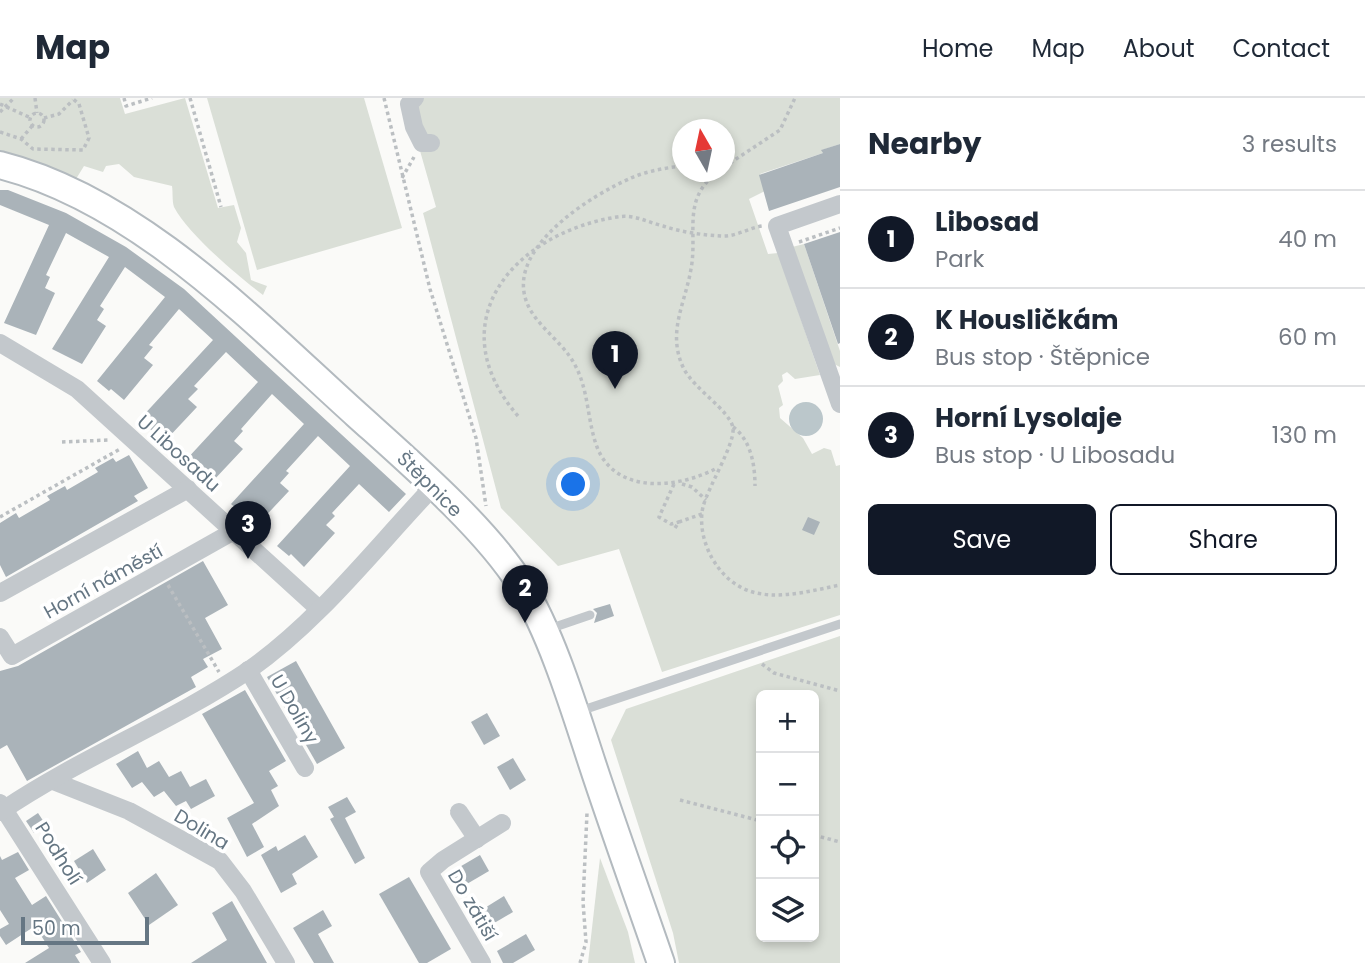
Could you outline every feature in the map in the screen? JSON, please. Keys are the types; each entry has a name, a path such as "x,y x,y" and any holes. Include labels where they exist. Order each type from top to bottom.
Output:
{"street":[{"path":"415,98 410,104 410,115 426,143"},
{"name":"Štěpnice","path":"0,165 61,188 111,214 179,257 371,427 489,543 523,587 543,632 575,712 661,963"},
{"path":"840,204 777,226 836,378 840,404"},
{"name":"U Libosadu","path":"0,343 76,389 318,609"},
{"path":"1,808 248,670 318,609 433,487"},
{"name":"Horní náměstí","path":"0,593 188,489"},
{"name":"Horní náměstí","path":"0,636 12,656 234,531"},
{"name":"U Doliny","path":"248,670 305,768"},
{"name":"Dolina","path":"53,781 129,811 220,862 243,891 286,963"},
{"name":"Podholí","path":"1,808 102,963"},
{"path":"459,812 477,839"},
{"name":"Do zátiší","path":"482,963 429,872 502,823"}],"lane":[{"path":"543,632 590,615"},
{"path":"575,712 840,625"}],"path":[{"path":"0,112 2,105 14,98"},
{"path":"0,132 21,139 33,149 83,150 89,138 79,104 73,98 60,114 44,118 37,113 35,98"},
{"path":"124,98 126,106 152,98"},
{"path":"190,98 221,207"},
{"path":"384,98 401,179 430,289 476,438 488,517"},
{"path":"735,159 780,130 795,98"},
{"path":"2,105 31,118 33,125"},
{"path":"31,118 37,113"},
{"path":"21,139 33,125 41,125 44,118"},
{"path":"401,179 426,143"},
{"path":"518,416 495,379 488,360 483,325 485,310 504,278 516,262 536,248 580,206 633,177 672,168"},
{"path":"709,182 701,191 694,207 691,274 675,329 678,349 693,383 730,419 733,427 733,438 717,468 702,514 706,547 719,570 733,585 769,597 840,585"},
{"path":"706,500 692,487 680,484 659,485 626,477 614,470 601,454 575,364 563,346 536,319 525,297 526,270 536,248 580,228 617,217 631,216 692,232 723,236 736,235 759,226 777,226"},
{"path":"617,217 622,221"},
{"path":"641,224 651,222"},
{"path":"733,427 744,438 752,458 755,486"},
{"path":"0,517 125,446 117,438 62,442"},
{"path":"680,484 717,468"},
{"path":"674,484 659,517 671,524 702,514"},
{"path":"675,528 680,522"},
{"path":"163,577 225,683"},
{"path":"758,652 761,663 774,673 840,691"},
{"path":"680,800 756,820"},
{"path":"580,963 586,942 583,902 585,813 606,807"},
{"path":"819,836 840,842"}],"shaded area":[{"path":"0,98 120,98 125,114 185,98 218,208 234,205 241,228 237,242 246,253 251,280 267,286 263,295 190,229 174,207 172,186 134,177 119,164 106,166 103,172 84,166 76,179 0,151"},
{"path":"207,98 364,98 402,228 257,270"},
{"path":"405,98 840,98 840,144 822,150 823,153 760,174 765,191 749,199 768,254 778,253 820,375 795,379 787,372 782,375 783,381 778,386 783,405 779,408 780,418 803,438 812,454 824,448 831,450 836,466 840,465 840,615 662,672 619,549 558,566 501,508 423,213 436,207"},
{"path":"804,244 840,351 840,367 832,363 788,248"},
{"path":"806,402 818,407 823,419 818,431 806,436 794,431 789,419 794,407"},
{"path":"840,636 840,963 679,963 673,933 611,740 626,709"},
{"path":"600,858 628,932 635,963 588,963"}],"building":[{"path":"840,144 840,187 769,211 759,175 823,153 821,150"},
{"path":"0,190 8,190 66,213 126,247 184,289 406,494 389,512 359,484 332,513 335,516 326,525 335,533 304,567 291,554 289,556 277,546 350,466 318,436 286,471 289,473 280,483 289,491 258,524 245,512 243,514 231,504 304,424 272,394 241,429 243,431 234,441 243,449 212,482 199,470 197,472 185,461 258,382 226,352 194,386 198,389 188,399 197,407 166,440 151,430 140,419 213,340 179,309 149,345 153,347 144,358 153,365 124,400 111,389 109,391 97,381 165,297 125,267 100,306 104,309 97,320 106,326 82,364 52,349 109,257 66,233 46,275 50,277 45,288 55,293 36,335 4,323 49,225 0,205"},
{"path":"840,232 840,343 838,344 804,244"},
{"path":"129,455 148,488 134,496 138,501 6,577 0,565 0,523 16,513 19,518 50,500 47,496 65,486 67,490 98,472 95,468 113,458 116,462"},
{"path":"808,517 820,522 814,535 802,530"},
{"path":"203,561 228,605 205,618 222,649 203,659 208,667 191,677 196,687 27,781 7,745 0,749 0,671 18,666"},
{"path":"610,604 614,616 594,623 597,613 593,609"},
{"path":"296,661 345,748 317,764 267,677"},
{"path":"245,690 286,761 269,771 278,786 271,790 279,806 252,824 264,847 247,857 227,818 254,803 202,714"},
{"path":"487,713 500,736 484,745 471,722"},
{"path":"138,751 147,768 159,761 169,777 181,771 190,787 206,779 215,796 191,809 186,801 176,806 164,791 154,797 142,782 132,788 116,764"},
{"path":"513,758 526,780 510,790 497,767"},
{"path":"347,797 356,812 345,818 365,858 355,864 330,819 334,817 328,807"},
{"path":"38,813 46,825 34,833 26,821"},
{"path":"305,835 318,857 292,874 297,884 281,893 261,855 276,846 278,851"},
{"path":"93,849 106,870 87,883 74,861"},
{"path":"18,852 29,870 15,878 32,905 46,896 81,952 75,955 80,963 25,963 49,948 35,926 6,945 0,936 0,929 9,924 0,910 0,856 2,860"},
{"path":"480,855 489,871 460,888 451,872"},
{"path":"156,873 178,905 149,925 128,893"},
{"path":"409,877 451,949 427,963 419,963 379,894"},
{"path":"504,896 513,912 484,929 475,914"},
{"path":"232,901 267,963 191,963 227,940 212,913"},
{"path":"323,910 332,926 318,934 334,963 314,963 293,928"},
{"path":"526,934 535,950 513,963 503,963 497,951"}],"place":[{"name":"Libosad","path":"615,389"},
{"name":"Horní Lysolaje","path":"248,559"},
{"name":"K Housličkám","path":"525,623"}]}
